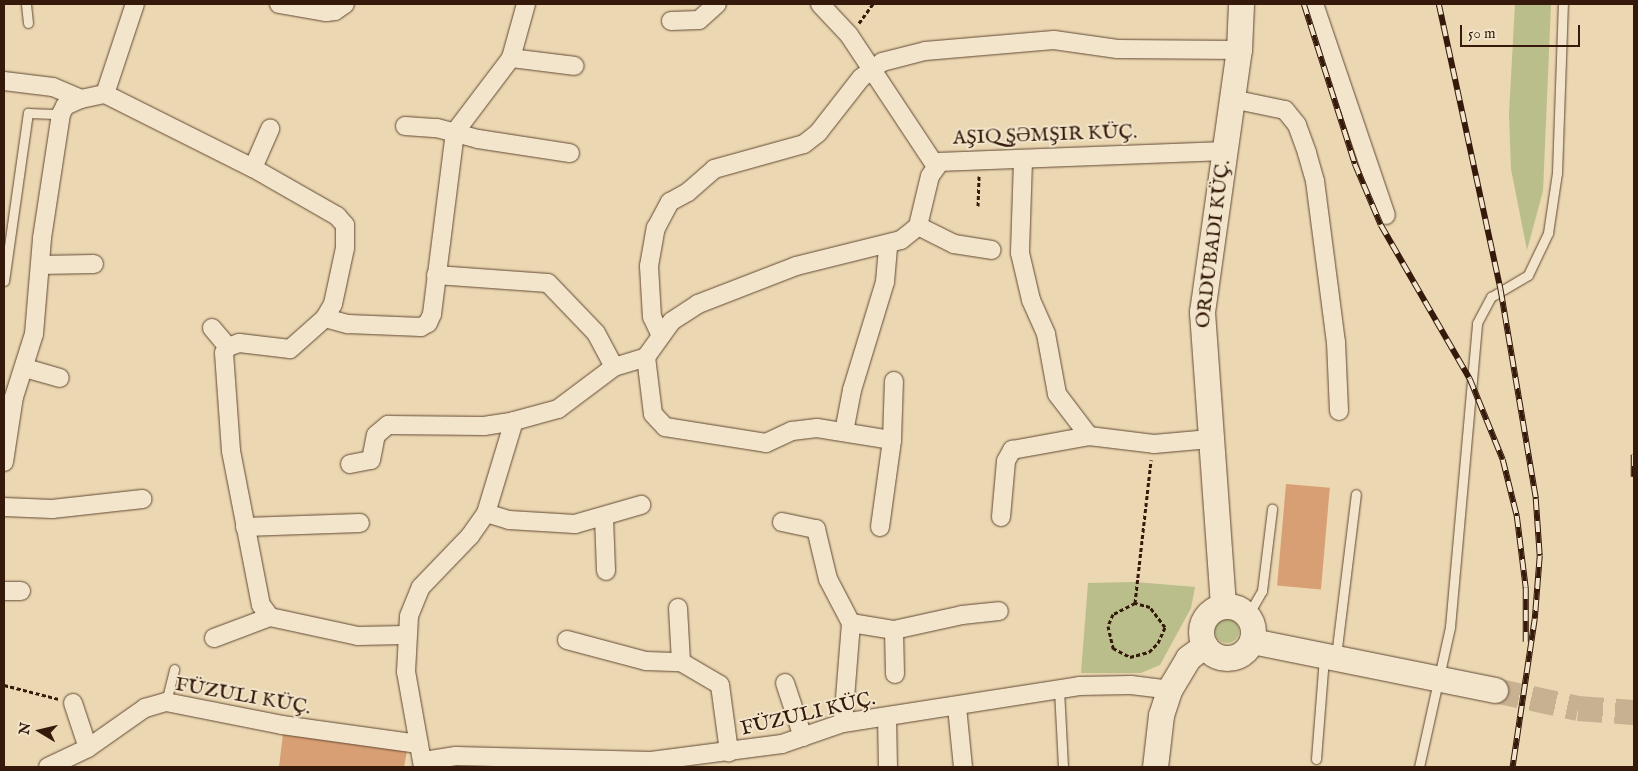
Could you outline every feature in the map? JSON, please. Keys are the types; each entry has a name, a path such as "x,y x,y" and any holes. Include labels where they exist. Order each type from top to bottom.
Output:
{"main road":[{"name":"ORDUBADI KÜÇ.","path":"1223,605 1202,312 1239,50 1241,4"},
{"path":"1223,605 1241,609 1248,615 1254,632 1247,650 1230,658 1220,657 1204,645 1203,620 1223,605"},
{"path":"1252,641 1495,690"},
{"path":"1155,767 1161,716 1169,690 1188,658 1204,645"}],"street":[{"path":"105,94 135,4"},
{"path":"279,4 326,12 335,11 345,4"},
{"path":"325,318 348,324 421,327 432,314 455,132 511,58 526,4"},
{"path":"671,21 699,20 717,4"},
{"path":"820,4 849,36 872,68 909,121 921,149 935,165"},
{"path":"1314,4 1386,215"},
{"path":"661,336 652,317 649,266 656,228 670,202 719,167 804,144 872,68 890,58 926,51 1054,40 1111,49 1239,50"},
{"path":"511,58 575,66"},
{"path":"4,82 53,87 81,98"},
{"path":"4,462 14,397 25,368 34,334 40,265 61,114 65,106 81,98 105,94 253,168 336,216 345,225 341,266 333,304 325,318 290,349 239,343 228,347"},
{"path":"1232,99 1286,110 1297,125 1307,153 1315,181 1336,342 1339,412"},
{"path":"405,126 455,132 570,152"},
{"path":"253,168 270,129"},
{"path":"935,165 949,160 1023,161 1224,152"},
{"path":"1023,161 1020,253 1028,290 1046,334 1056,394 1089,436"},
{"path":"350,464 371,460 376,435 388,425 484,426 514,421 558,409 614,367 646,357 672,321 698,304 796,266 888,245 918,226 935,165"},
{"path":"918,226 954,244 992,250"},
{"path":"844,432 852,390 885,282 888,245"},
{"path":"40,265 94,264"},
{"path":"436,275 548,283 596,333 614,367"},
{"path":"212,328 228,347"},
{"path":"228,347 224,358 224,396 245,527 261,605 270,617"},
{"path":"646,357 653,414 665,427 766,442 805,429 844,432 892,440"},
{"path":"25,368 60,378"},
{"path":"880,527 892,440 894,381"},
{"path":"424,764 406,672 405,636 420,587 470,536 486,513 514,421"},
{"path":"1001,517 1006,461 1012,450 1089,436 1154,444 1210,439"},
{"path":"4,507 52,509 142,499"},
{"path":"486,513 509,520 563,525 604,518 641,505"},
{"path":"604,518 606,570"},
{"path":"782,522 816,529 828,579 851,623 843,723"},
{"path":"245,527 360,523"},
{"path":"678,608 681,662"},
{"path":"851,623 894,630 962,615 999,612"},
{"path":"214,638 270,617 358,636 405,636"},
{"path":"894,630 895,674"},
{"path":"567,640 646,661 681,662 723,690 738,757"},
{"path":"786,684 803,737"},
{"name":"FÜZULI KÜÇ.","path":"424,764 456,756 633,762 738,757 843,723 1059,690 1131,685 1169,690"},
{"name":"FÜZULI KÜÇ.","path":"48,767 88,748 145,708 166,702 282,725 419,744"},
{"path":"73,703 88,748"},
{"path":"957,707 963,767"},
{"path":"887,717 888,767"}],"lane":[{"path":"26,4 28,23"},
{"path":"1418,767 1451,618 1477,323 1491,297 1528,275 1548,233 1557,173 1563,4"},
{"path":"4,281 28,114 61,114"},
{"path":"1316,759 1356,494"},
{"path":"1248,615 1262,591 1272,509"},
{"path":"166,702 174,669"},
{"path":"1059,690 1063,767"}],"path":[{"path":"849,36 873,4"},
{"path":"978,206 980,160"},
{"path":"1135,603 1154,444"},
{"path":"1135,603 1150,607 1165,627 1158,643 1148,652 1130,657 1113,648 1108,626 1114,614 1135,603"},
{"path":"4,685 73,703"}],"green space":[{"path":"1515,4 1551,4 1543,191 1527,250 1511,169 1509,114"},
{"path":"1135,582 1195,587 1191,608 1160,665 1141,673 1081,673 1088,583"},
{"path":"1227,619 1232,620 1238,626 1238,636 1232,642 1227,643 1222,642 1216,636 1215,631 1216,626 1222,620"}],"building":[{"path":"1286,484 1330,488 1321,589 1277,586"},
{"path":"283,734 407,751 404,767 279,767"}],"tunnel":[{"path":"1495,690 1578,708 1634,712"}],"railway":[{"path":"1304,4 1355,164 1381,225 1470,379 1503,460 1517,516 1526,588 1526,642"},
{"path":"1439,4 1501,291 1536,499 1540,556 1535,619 1513,767"},
{"path":"1634,455 1634,477"}]}
